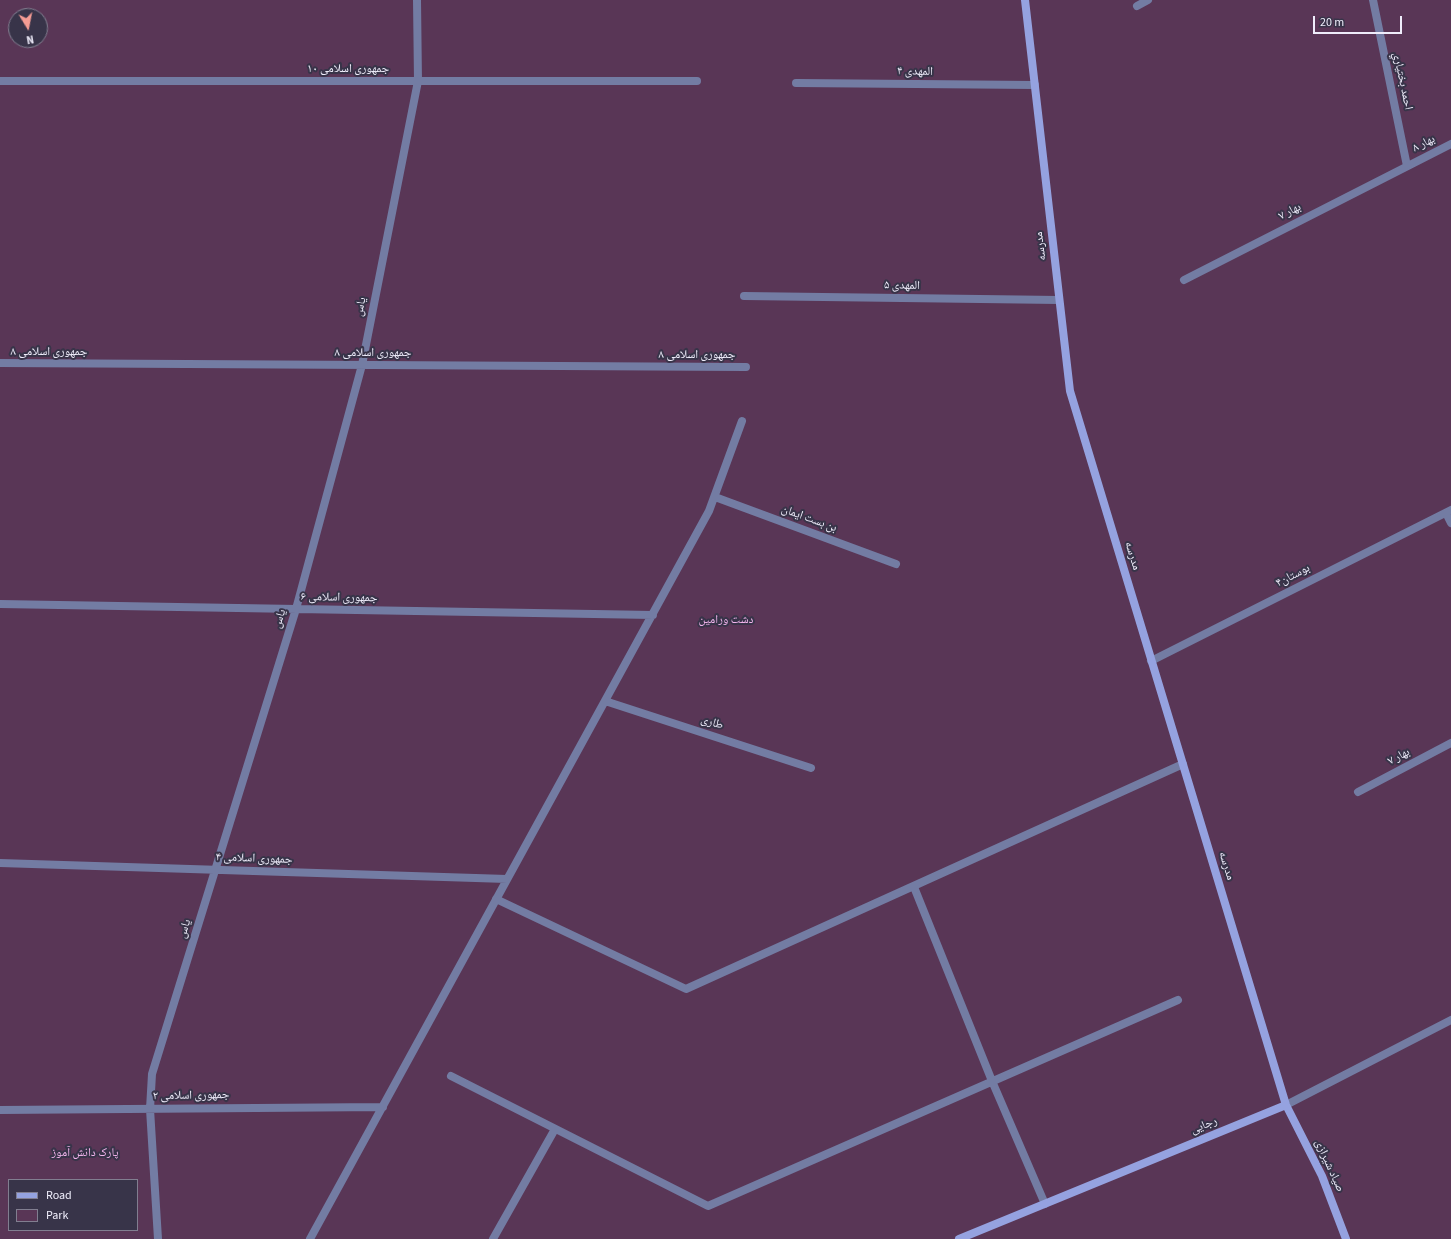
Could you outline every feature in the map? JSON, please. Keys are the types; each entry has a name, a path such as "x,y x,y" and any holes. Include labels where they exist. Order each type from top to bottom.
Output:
{"street":[{"name":"یاس","path":"158,1239 150,1109 152,1074 296,609 362,365 418,81 416,0"},
{"name":"مدرسه","path":"1025,0 1070,391 1286,1105"},
{"path":"1138,6 1148,0"},
{"name":"احمد بختياري","path":"1373,0 1408,166"},
{"name":"جمهوری اسلامی ۱۰","path":"0,81 697,81"},
{"name":"المهدی ۴","path":"796,83 1034,85"},
{"name":"بهار ۸","path":"1408,166 1451,144"},
{"name":"بهار ۷","path":"1184,280 1408,166"},
{"name":"المهدی ۵","path":"744,296 1059,300"},
{"name":"جمهوری اسلامی ۸","path":"0,363 746,367"},
{"path":"310,1239 709,511 742,421"},
{"name":"بن بست ایمان","path":"715,497 896,564"},
{"path":"1448,512 1451,523"},
{"name":"بوستان۴","path":"1152,662 1448,512"},
{"name":"جمهوری اسلامی ۶","path":"0,604 653,615"},
{"name":"طاری","path":"605,701 811,768"},
{"name":"بهار ۷","path":"1358,792 1451,743"},
{"path":"496,898 686,989 1183,764"},
{"name":"جمهوری اسلامی ۴","path":"0,863 507,879"},
{"path":"914,887 992,1081 1045,1204"},
{"path":"451,1076 708,1206 1178,1000"},
{"name":"رجایی","path":"959,1239 1286,1105 1451,1020"},
{"name":"صیاد شیرازی","path":"1286,1105 1322,1176 1346,1239"},
{"name":"جمهوری اسلامی ۲","path":"0,1110 383,1106"},
{"path":"493,1239 555,1129"}],"green space":[{"name":"دشت ورامین","path":"0,0 1451,0 1451,1239 0,1239"}],"park label":[{"name":"پارک دانش آموز","path":"85,1153"}]}
